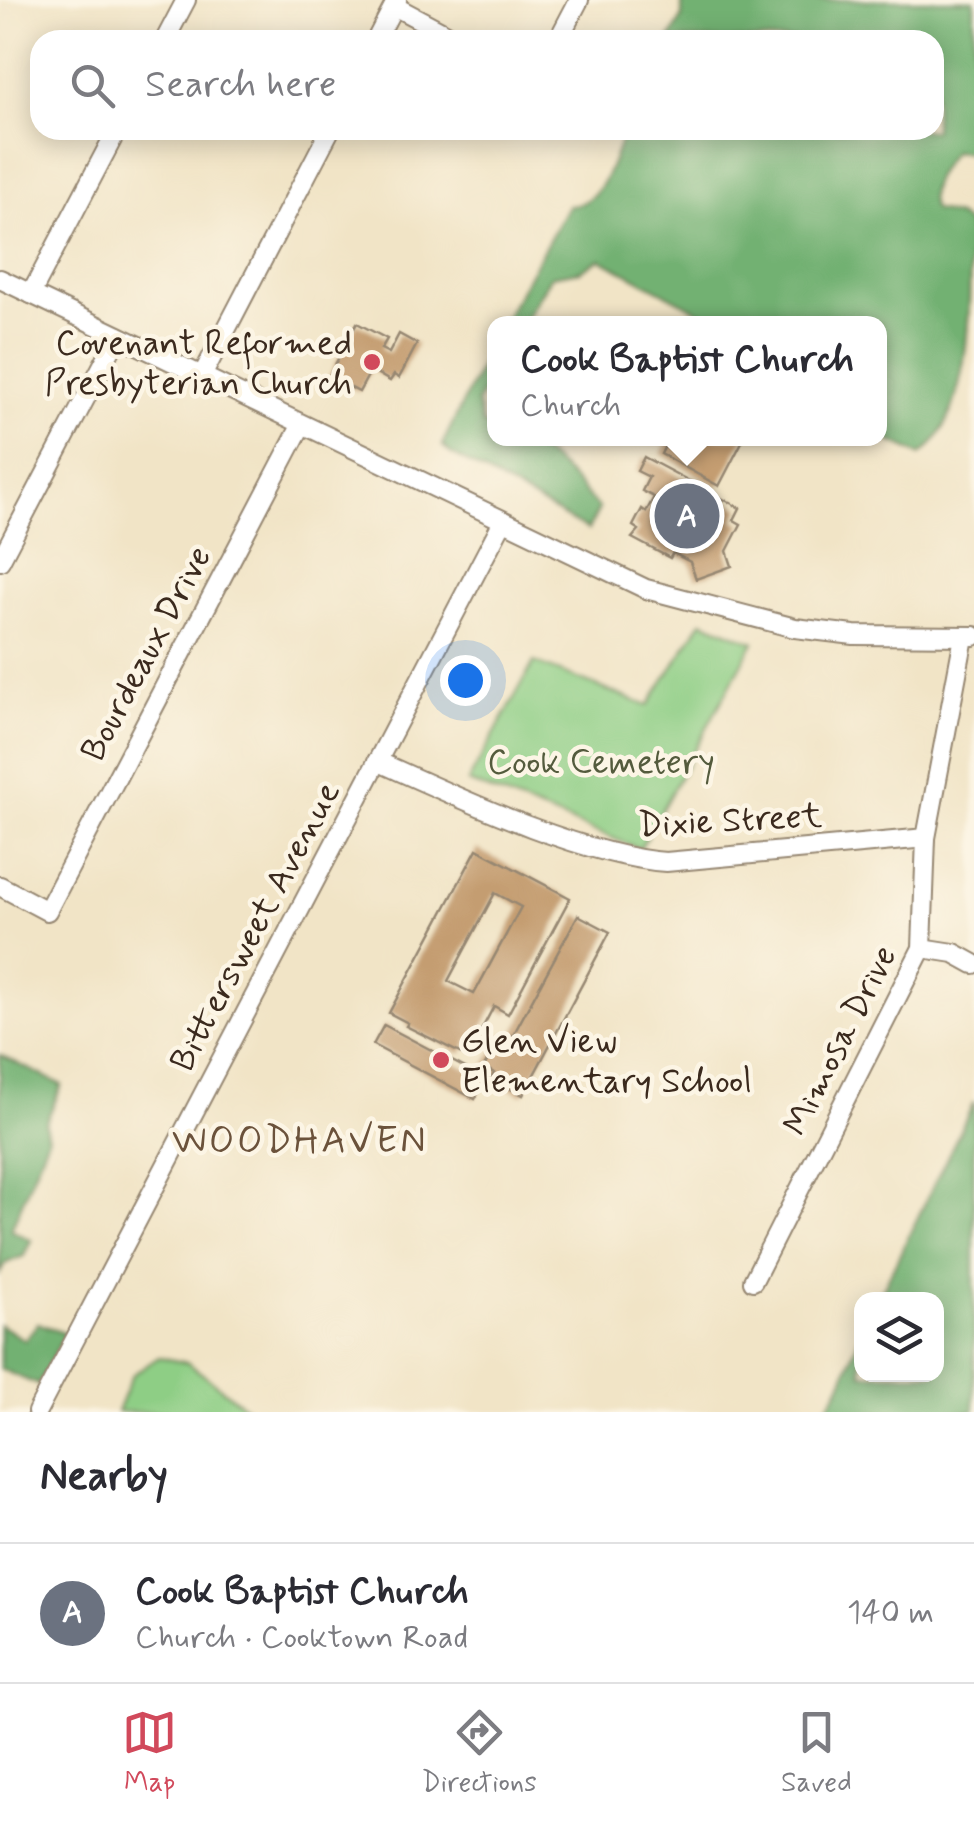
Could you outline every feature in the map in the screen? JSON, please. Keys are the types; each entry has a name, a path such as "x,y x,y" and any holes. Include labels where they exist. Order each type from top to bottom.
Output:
{"street":[{"path":"170,30 186,0"},
{"path":"563,30 579,0"},
{"path":"381,30 396,3 441,30"},
{"path":"31,294 112,140"},
{"path":"202,376 325,140"},
{"path":"0,279 605,572 710,609 854,635 969,637"},
{"path":"0,562 118,336"},
{"name":"Bourdeaux Drive","path":"0,886 47,911 301,426"},
{"name":"Bittersweet Avenue","path":"37,1412 502,523"},
{"name":"Mimosa Drive","path":"753,1281 922,948 926,838 969,637"},
{"name":"Dixie Street","path":"376,761 446,792 627,859 666,862 926,838"},
{"path":"922,948 954,953 974,964"}],"green space":[{"path":"682,0 974,0 974,153 953,151 931,194 933,210 957,216 969,225 966,349 951,412 938,437 920,455 887,439 887,316 708,316 600,259 580,271 551,276 527,316 506,316 568,206 580,204 598,189 620,140 944,140 944,30 675,30 682,18"},
{"path":"487,353 487,385 477,403 487,426 487,446 528,446 540,452 566,472 599,509 588,530 442,445"},
{"name":"Cook Cemetery","path":"702,621 754,642 640,849 468,782 534,662 648,706"},
{"path":"0,1055 62,1085 45,1124 48,1138 11,1230 31,1240 24,1256 6,1263 0,1273"},
{"path":"974,1102 974,1412 822,1412 840,1385 854,1351 854,1382 944,1382 944,1292 881,1292"},
{"path":"38,1323 65,1334 38,1385 0,1369 0,1325 25,1340"},
{"path":"159,1357 188,1363 252,1412 117,1412 132,1375"}],"building":[{"name":"Covenant Reformed Presbyterian Church","path":"357,323 387,339 381,349 389,353 399,334 417,344 399,378 394,375 390,381 371,370 359,392 329,376"},
{"path":"665,446 740,446 719,486 661,454"},
{"path":"644,457 740,508 734,520 741,524 727,551 732,566 696,579 690,562 673,553 670,558 632,538 639,530 633,526 642,509 646,512 654,497 642,491 649,477 637,471"},
{"path":"477,849 570,898 508,1014 494,1006 475,1042 469,1039 462,1054 406,1026 408,1023 389,1013","holes":["495,893 521,907 474,994 448,981"]},
{"path":"578,915 610,932 523,1095 491,1079 494,1073 484,1067 502,1034 511,1039"},
{"path":"384,1025 486,1079 475,1099 373,1045"}],"place":[{"name":"Covenant Reformed Presbyterian Church","path":"372,362"},
{"name":"Cook Baptist Church","path":"687,516"},
{"name":"Glen View Elementary School","path":"441,1060"}],"district":[{"name":"WOODHAVEN","path":"300,1139"}]}
